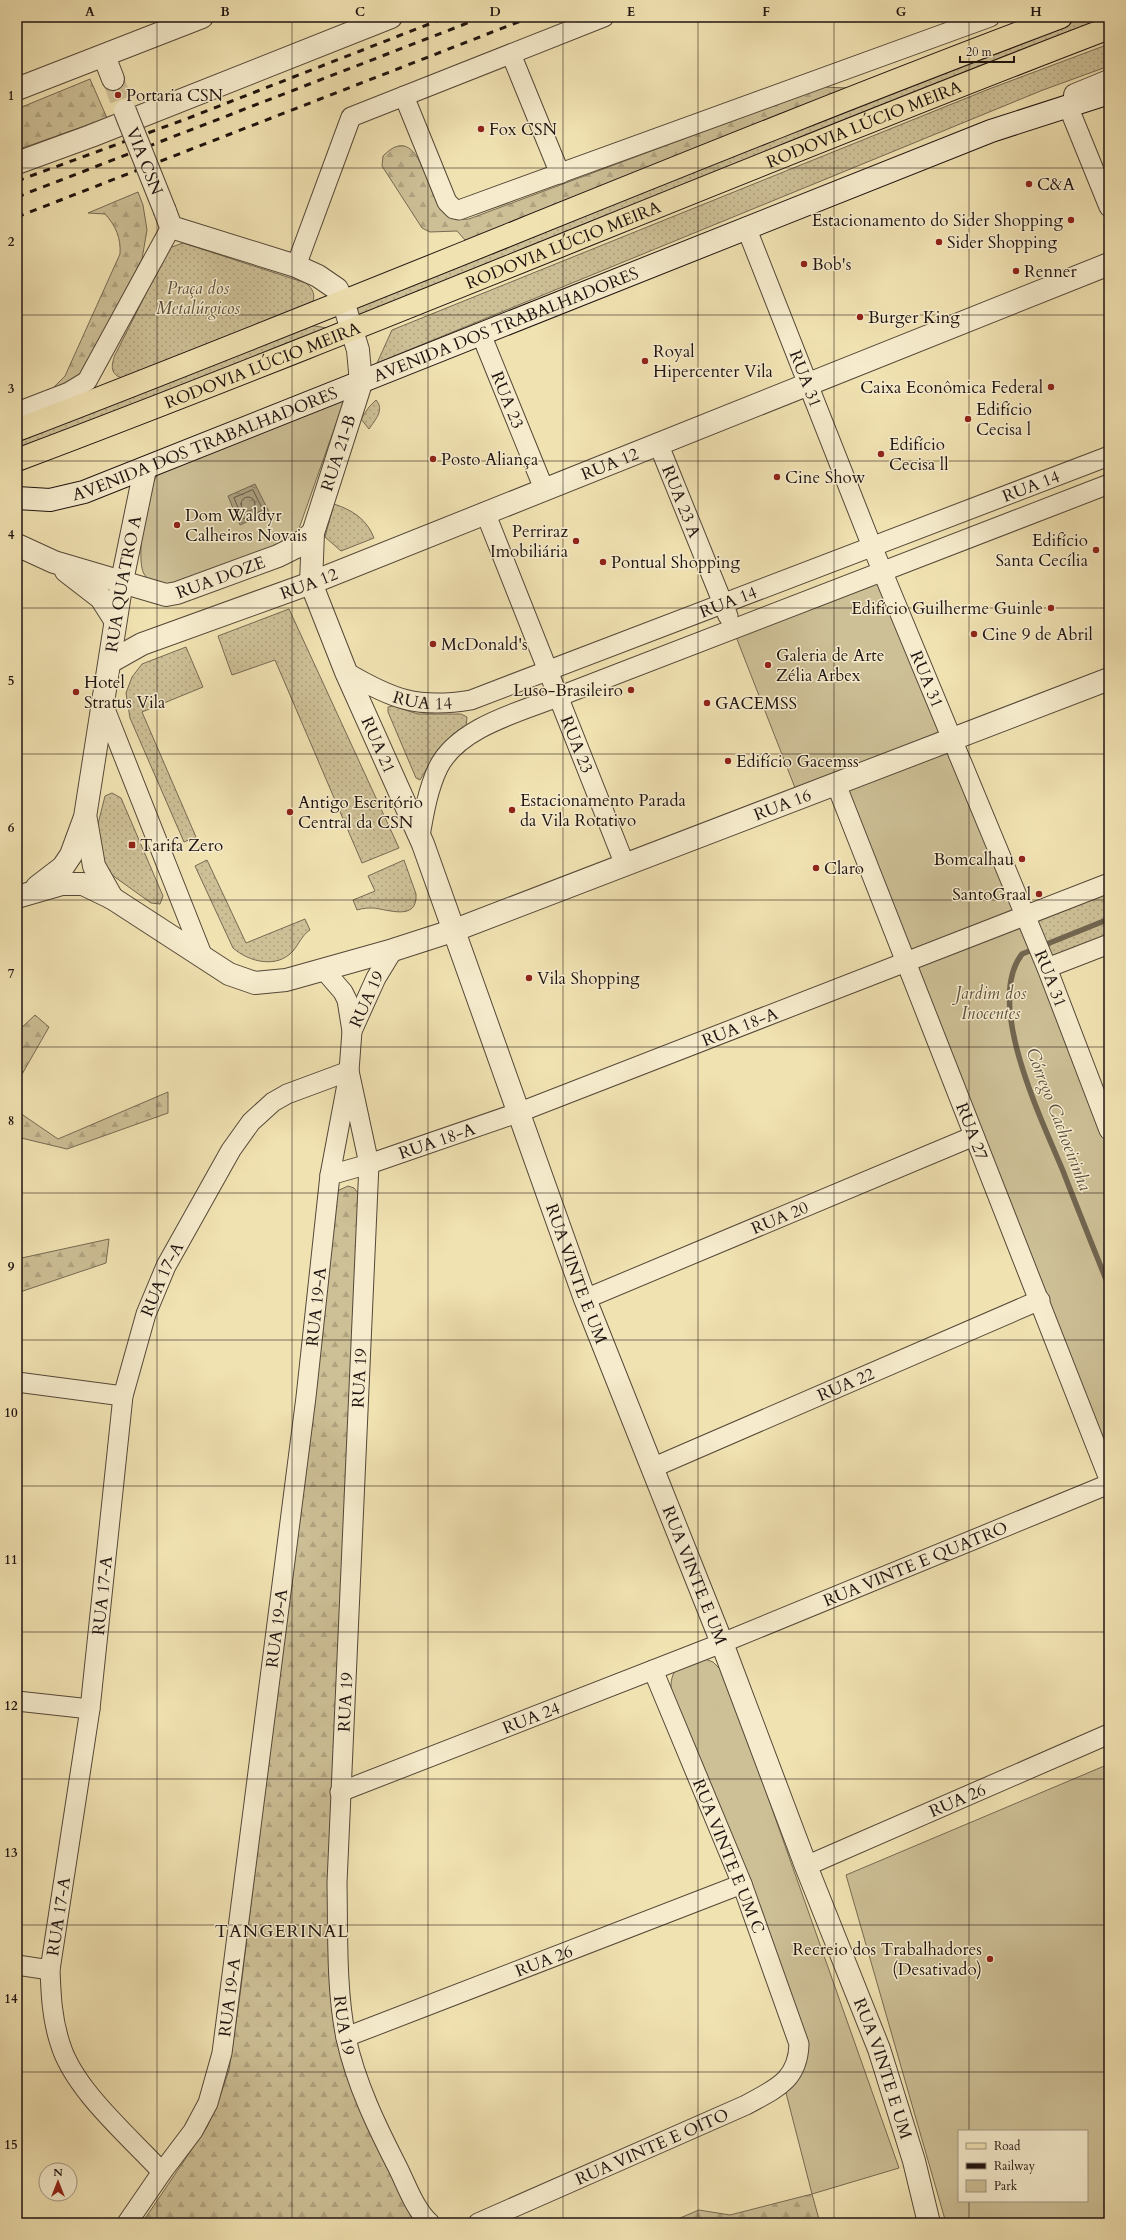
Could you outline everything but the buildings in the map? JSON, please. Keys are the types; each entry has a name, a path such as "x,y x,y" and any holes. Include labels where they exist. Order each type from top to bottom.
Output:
{"main road":[{"name":"RODOVIA LÚCIO MEIRA","path":"17,430 707,155 1061,17"},
{"name":"RODOVIA LÚCIO MEIRA","path":"17,460 353,329 910,104 1109,28"}],"street":[{"path":"17,89 202,17"},
{"path":"17,163 91,136 391,17"},
{"path":"296,266 351,118 604,17"},
{"path":"404,96 447,202 454,209 466,209 990,17"},
{"path":"511,54 560,174"},
{"path":"104,56 113,79"},
{"name":"AVENIDA DOS TRABALHADORES","path":"17,498 37,501 62,498 145,469 746,227 991,131 1109,81"},
{"name":"AVENIDA DOS TRABALHADORES","path":"991,131 1109,93"},
{"path":"1068,106 1109,207"},
{"name":"VIA CSN","path":"126,111 168,219"},
{"path":"17,412 69,392 87,381 168,219"},
{"name":"RUA 21-B","path":"168,219 296,266 332,283 343,301 353,329 360,359 360,383 313,533 311,583"},
{"name":"RUA 31","path":"746,227 872,547 1046,964 1109,1130"},
{"name":"RUA 12","path":"110,662 142,644 311,583 485,512 1109,264"},
{"name":"RUA 23","path":"481,334 544,489"},
{"name":"RUA 23 A","path":"658,443 733,629"},
{"name":"RUA 14","path":"346,672 380,691 408,701 446,704 483,696 1109,456"},
{"name":"RUA QUATRO A","path":"22,895 63,867 71,855 85,817 110,662 115,620 145,469"},
{"name":"RUA 14","path":"420,836 429,791 443,759 457,743 493,723 1109,484"},
{"name":"RUA 23","path":"485,512 560,696 625,865"},
{"name":"RUA DOZE","path":"54,562 122,581 161,595 177,593 286,553 313,533"},
{"path":"17,545 54,562 97,594 115,620"},
{"name":"RUA 21","path":"311,583 346,672 420,836 455,930"},
{"name":"RUA 16","path":"22,895 72,883 83,884 112,898 229,974 255,983 286,980 393,950 455,930 1109,679"},
{"path":"483,696 493,723"},
{"path":"103,704 203,956"},
{"name":"RUA 27","path":"836,784 1040,1300 1109,1479"},
{"name":"RUA QUATRO A","path":"85,817 94,866 112,898"},
{"name":"RUA 18-A","path":"330,1175 369,1164 520,1112 906,962 1028,920 1109,883"},
{"name":"RUA VINTE E UM","path":"455,930 585,1299 722,1642 806,1866 879,2049 914,2161 929,2223"},
{"path":"1046,964 1109,944"},
{"name":"RUA 19","path":"352,1031 376,978 393,950"},
{"name":"RUA 19","path":"324,970 343,992 347,1000 352,1031"},
{"path":"349,1070 352,1031"},
{"name":"RUA 19","path":"349,1070 369,1164 340,1792 337,1884 338,1961 346,2037 359,2079 380,2132 419,2208 429,2222"},
{"name":"RUA 19-A","path":"127,2223 162,2172 193,2131 208,2103 222,2053 306,1397 330,1175 349,1070"},
{"name":"RUA 17-A","path":"162,2172 80,2084 60,2045 52,2014 50,1970 90,1709 123,1396 139,1334 158,1281 241,1134 261,1111 273,1102 303,1087 349,1070"},
{"name":"RUA 20","path":"585,1299 974,1136"},
{"name":"RUA 22","path":"652,1468 1040,1300"},
{"path":"17,1382 123,1396"},
{"name":"RUA VINTE E QUATRO","path":"722,1642 1109,1484"},
{"name":"RUA 24","path":"340,1792 722,1642"},
{"name":"RUA VINTE E UM C","path":"653,1670 742,1884 799,2044"},
{"path":"17,1701 90,1709"},
{"name":"RUA 26","path":"806,1866 1109,1734"},
{"name":"RUA 26","path":"346,2037 742,1884"},
{"path":"17,1965 50,1970"},
{"name":"RUA VINTE E OITO","path":"478,2223 746,2105 776,2089 794,2071 799,2057 799,2044"}],"green space":[{"path":"1086,17 1109,17 1109,20 359,318 353,308 534,237 916,81"},
{"path":"1109,44 1109,66 1043,90 377,363 392,330 989,89"},
{"path":"90,79 107,118 17,150 17,109"},
{"path":"823,87 847,88 465,240 457,231 430,232 422,228 382,166 383,156 396,147 406,147 415,154 422,165 433,194 445,214 457,219 469,219"},
{"path":"138,192 143,205 147,230 142,259 81,376 52,389 65,376 120,254 119,237 109,219 105,214 88,213"},
{"name":"Praça dos Metalúrgicos","path":"183,243 306,283 313,292 314,298 312,304 126,379 121,378 115,374 112,368 115,355 169,248"},
{"path":"309,325 333,329 17,454 17,440"},
{"path":"345,398 296,537 174,588 150,580 146,577 142,566 141,553 144,522 150,491 159,473"},
{"path":"376,400 380,407 376,419 369,429 361,419"},
{"path":"334,504 353,512 363,520 374,538 341,551 325,537"},
{"name":"Jardim dos Inocentes","path":"883,572 1109,1130 1109,1479 836,784 799,798 733,629"},
{"path":"289,609 399,848 362,863 275,660 232,675 218,636"},
{"path":"186,647 203,687 142,712 196,837 184,842 130,718 126,693 132,677 142,664"},
{"path":"393,706 418,714 461,714 467,717 466,726 453,734 439,748 420,780 416,778 388,712 388,707"},
{"path":"112,793 121,798 163,896 160,904 151,903 112,875 103,865 97,828 105,796"},
{"path":"207,860 246,943 305,919 310,930 293,951 286,957 279,960 263,962 247,957 233,948 195,866"},
{"path":"404,860 416,894 415,903 412,908 407,911 400,912 373,908 363,908 357,910 353,900 375,891 368,876"},
{"path":"1109,883 1109,944 1047,968 1025,915"},
{"path":"35,1015 49,1027 17,1083 17,1032"},
{"path":"168,1092 168,1113 67,1149 17,1137 17,1111 58,1139"},
{"path":"348,1186 354,1188 359,1194 335,2002 410,2212 416,2223 142,2223 207,2127 217,2105 229,2070 240,1995 337,1191"},
{"path":"109,1239 106,1263 17,1293 17,1259"},
{"path":"705,1659 713,1662 724,1673 899,2168 812,2194 785,2089 802,2070 807,2054 671,1690 671,1681 676,1670 685,1665"},
{"name":"Recreio dos Trabalhadores (Desativado)","path":"1109,1764 1109,2223 946,2223 846,1875"},
{"path":"812,2194 820,2223 668,2223 699,2210 730,2215"}],"water":[{"path":"255,484 269,512 240,525 228,496"}],"waterway":[{"name":"Córrego Cachoeirinha","path":"1109,919 1022,954 1012,975 1009,1001 1013,1031 1020,1062 1042,1122 1109,1287"}],"tunnel":[{"path":"113,79 125,111"}],"railway":[{"path":"17,181 186,119 447,17"},
{"path":"17,197 483,17"},
{"path":"17,217 531,17"}],"place":[{"name":"Portaria CSN","path":"118,95"},
{"name":"Fox CSN","path":"481,129"},
{"name":"C&A","path":"1029,184"},
{"name":"Estacionamento do Sider Shopping","path":"1071,220"},
{"name":"Sider Shopping","path":"939,242"},
{"name":"Bob's","path":"804,264"},
{"name":"Renner","path":"1016,271"},
{"name":"Burger King","path":"860,317"},
{"name":"Royal Hipercenter Vila","path":"645,361"},
{"name":"Caixa Econômica Federal","path":"1051,387"},
{"name":"Edifício Cecisa l","path":"968,419"},
{"name":"Edifício Cecisa ll","path":"881,454"},
{"name":"Posto Aliança","path":"433,459"},
{"name":"Cine Show","path":"777,477"},
{"name":"Dom Waldyr Calheiros Novais","path":"177,525"},
{"name":"Perriraz Imobiliária","path":"576,541"},
{"name":"Edifício Santa Cecília","path":"1096,550"},
{"name":"Pontual Shopping","path":"603,562"},
{"name":"Edifício Guilherme Guinle","path":"1051,608"},
{"name":"Cine 9 de Abril","path":"974,634"},
{"name":"McDonald's","path":"433,644"},
{"name":"Galeria de Arte Zélia Arbex","path":"768,665"},
{"name":"Luso-Brasileiro","path":"631,690"},
{"name":"Hotel Stratus Vila","path":"76,692"},
{"name":"GACEMSS","path":"707,703"},
{"name":"Edifício Gacemss","path":"728,761"},
{"name":"Estacionamento Parada da Vila Rotativo","path":"512,810"},
{"name":"Antigo Escritório Central da CSN","path":"290,812"},
{"name":"Tarifa Zero","path":"132,845"},
{"name":"Bomcalhau","path":"1022,859"},
{"name":"Claro","path":"816,868"},
{"name":"SantoGraal","path":"1039,894"},
{"name":"Vila Shopping","path":"529,978"},
{"name":"Recreio dos Trabalhadores (Desativado)","path":"990,1959"}],"district":[{"name":"TANGERINAL","path":"282,1931"}]}
